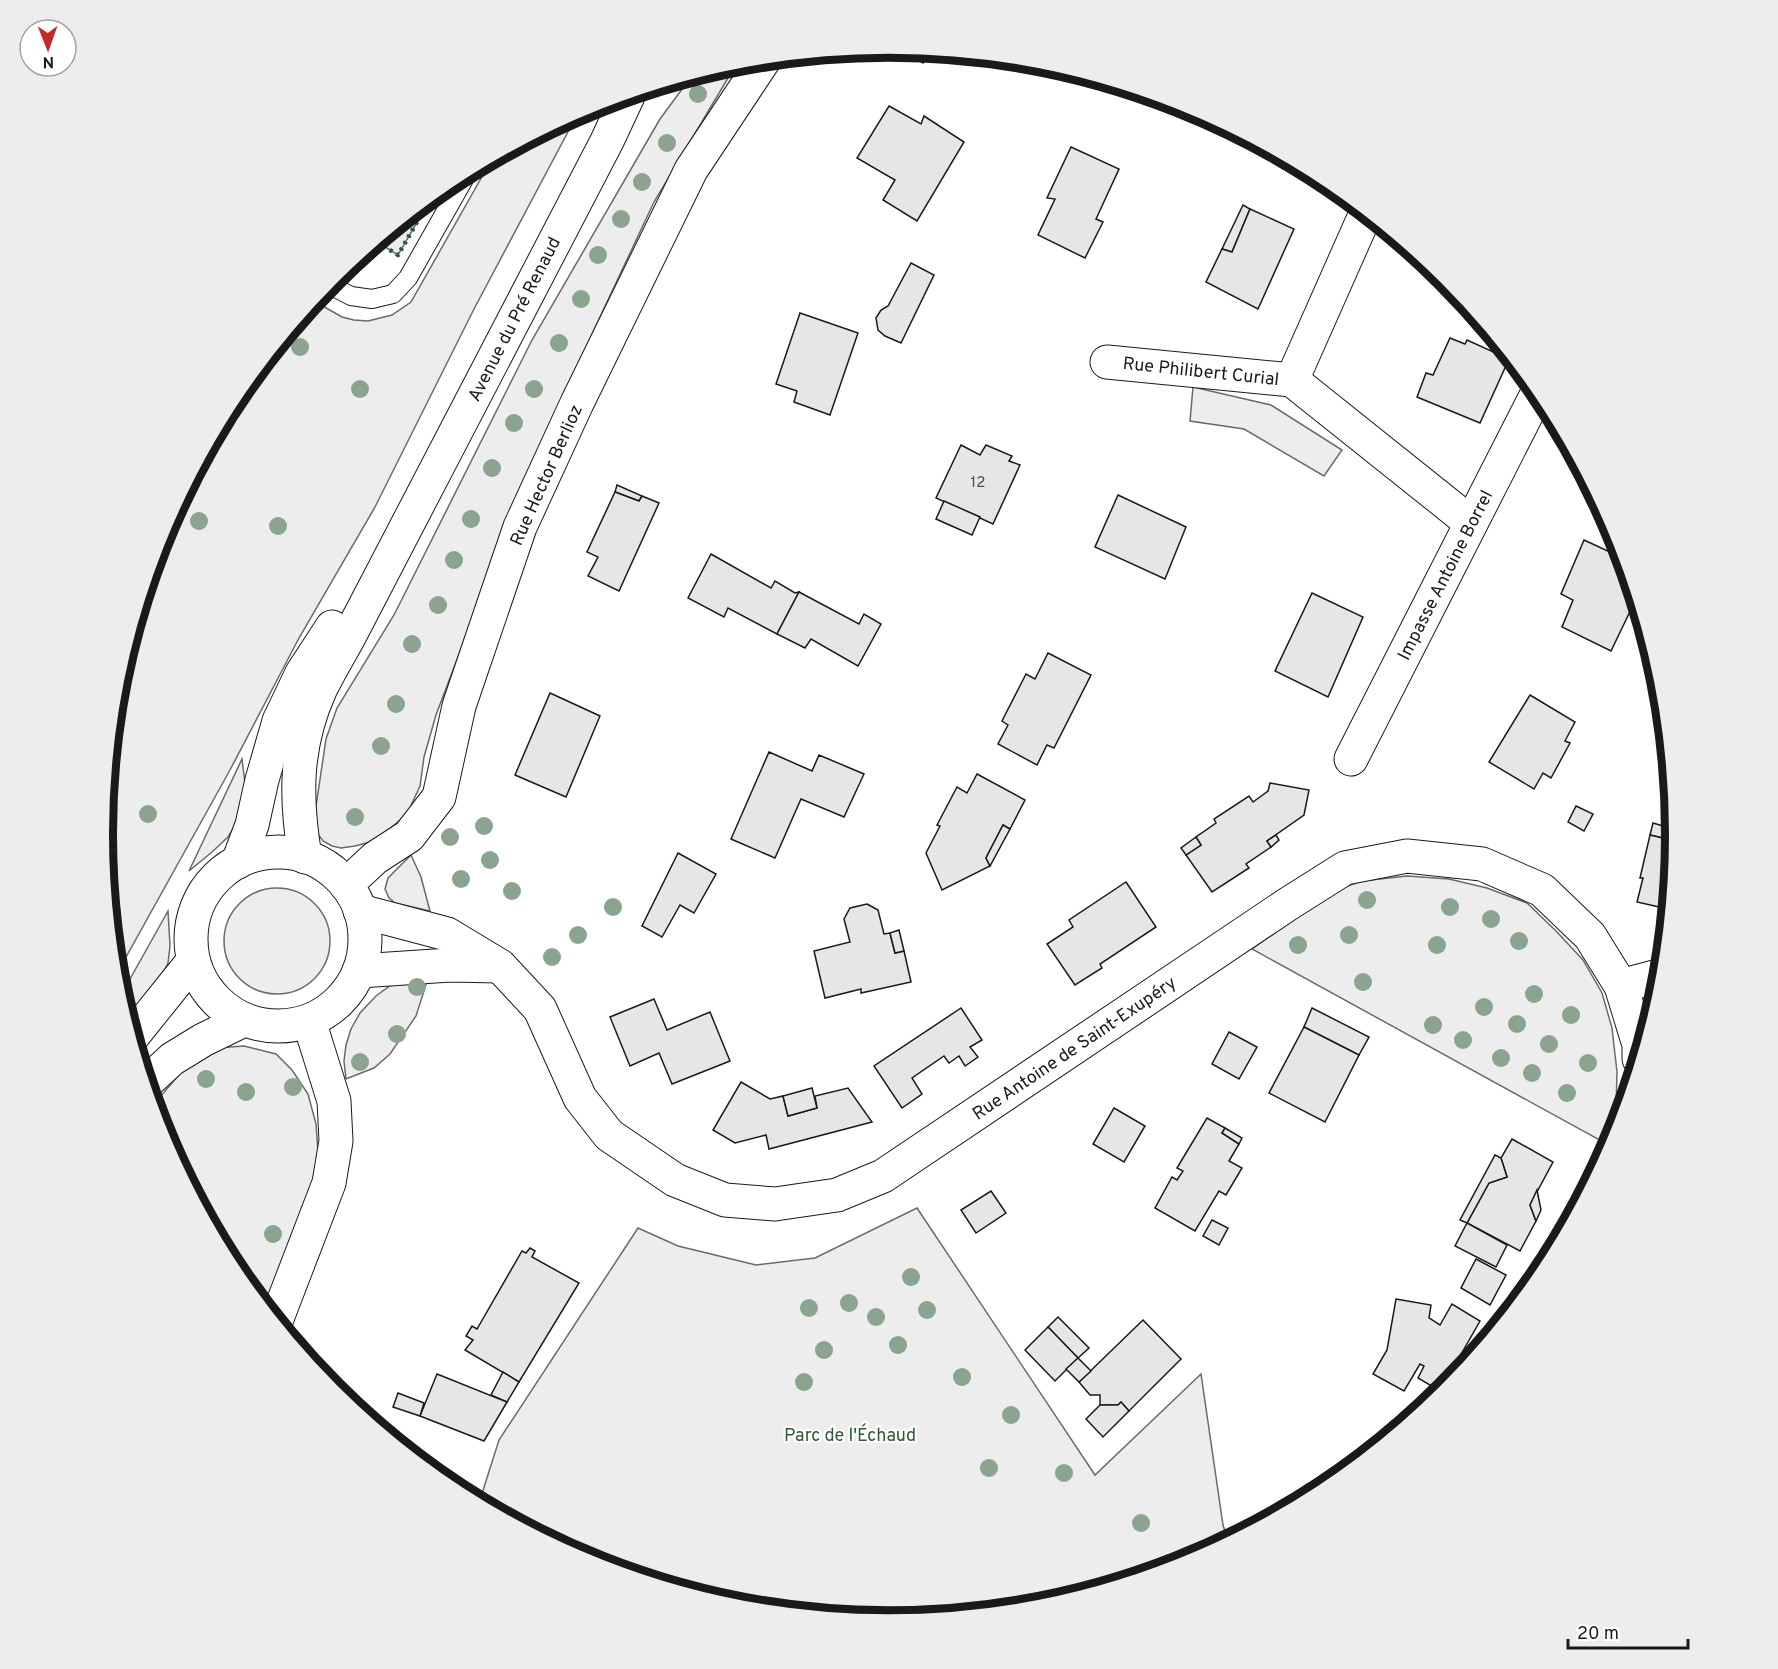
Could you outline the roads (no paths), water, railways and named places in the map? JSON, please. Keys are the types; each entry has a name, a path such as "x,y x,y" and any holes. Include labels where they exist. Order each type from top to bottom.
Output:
{"street":[{"name":"Rue Hector Berlioz","path":"353,898 375,858 409,836 440,796 459,706 520,527 577,403 691,171 758,70"},
{"name":"Avenue du Pré Renaud","path":"305,857 300,828 297,784 304,733 320,690 623,106"},
{"name":"Rue Philibert Curial","path":"1107,362 1292,380 1363,220"},
{"path":"1292,380 1471,523"},
{"name":"Impasse Antoine Borrel","path":"1351,759 1533,402"},
{"name":"Avenue du Pré Renaud","path":"238,862 252,825 279,721 303,673 334,624 399,541"},
{"path":"282,853 305,857 327,868 353,898 365,931 364,952 359,971 347,992 330,1009 309,1021 288,1026 266,1025 244,1020 221,1006 204,985 193,961 190,938 194,914 204,893 219,875 238,862 260,854 282,853"},
{"name":"Rue Antoine de Saint-Exupéry","path":"353,898 447,934 500,966 540,1009 579,1098 609,1135 675,1179 724,1200 775,1204 837,1195 883,1176 1345,868 1407,856 1482,864 1542,890 1590,936 1621,986 1637,1040"},
{"path":"138,1030 193,961"},
{"path":"359,971 442,965 500,966"},
{"path":"1621,986 1651,978"},
{"path":"152,1077 172,1059 203,1040 244,1020"},
{"path":"279,1314 329,1183 336,1141 334,1101 309,1021"}],"lane":[{"path":"337,289 351,296 372,299 393,294 408,278 459,189"}],"park label":[{"name":"Parc de l'Échaud","path":"850,1435"}]}
